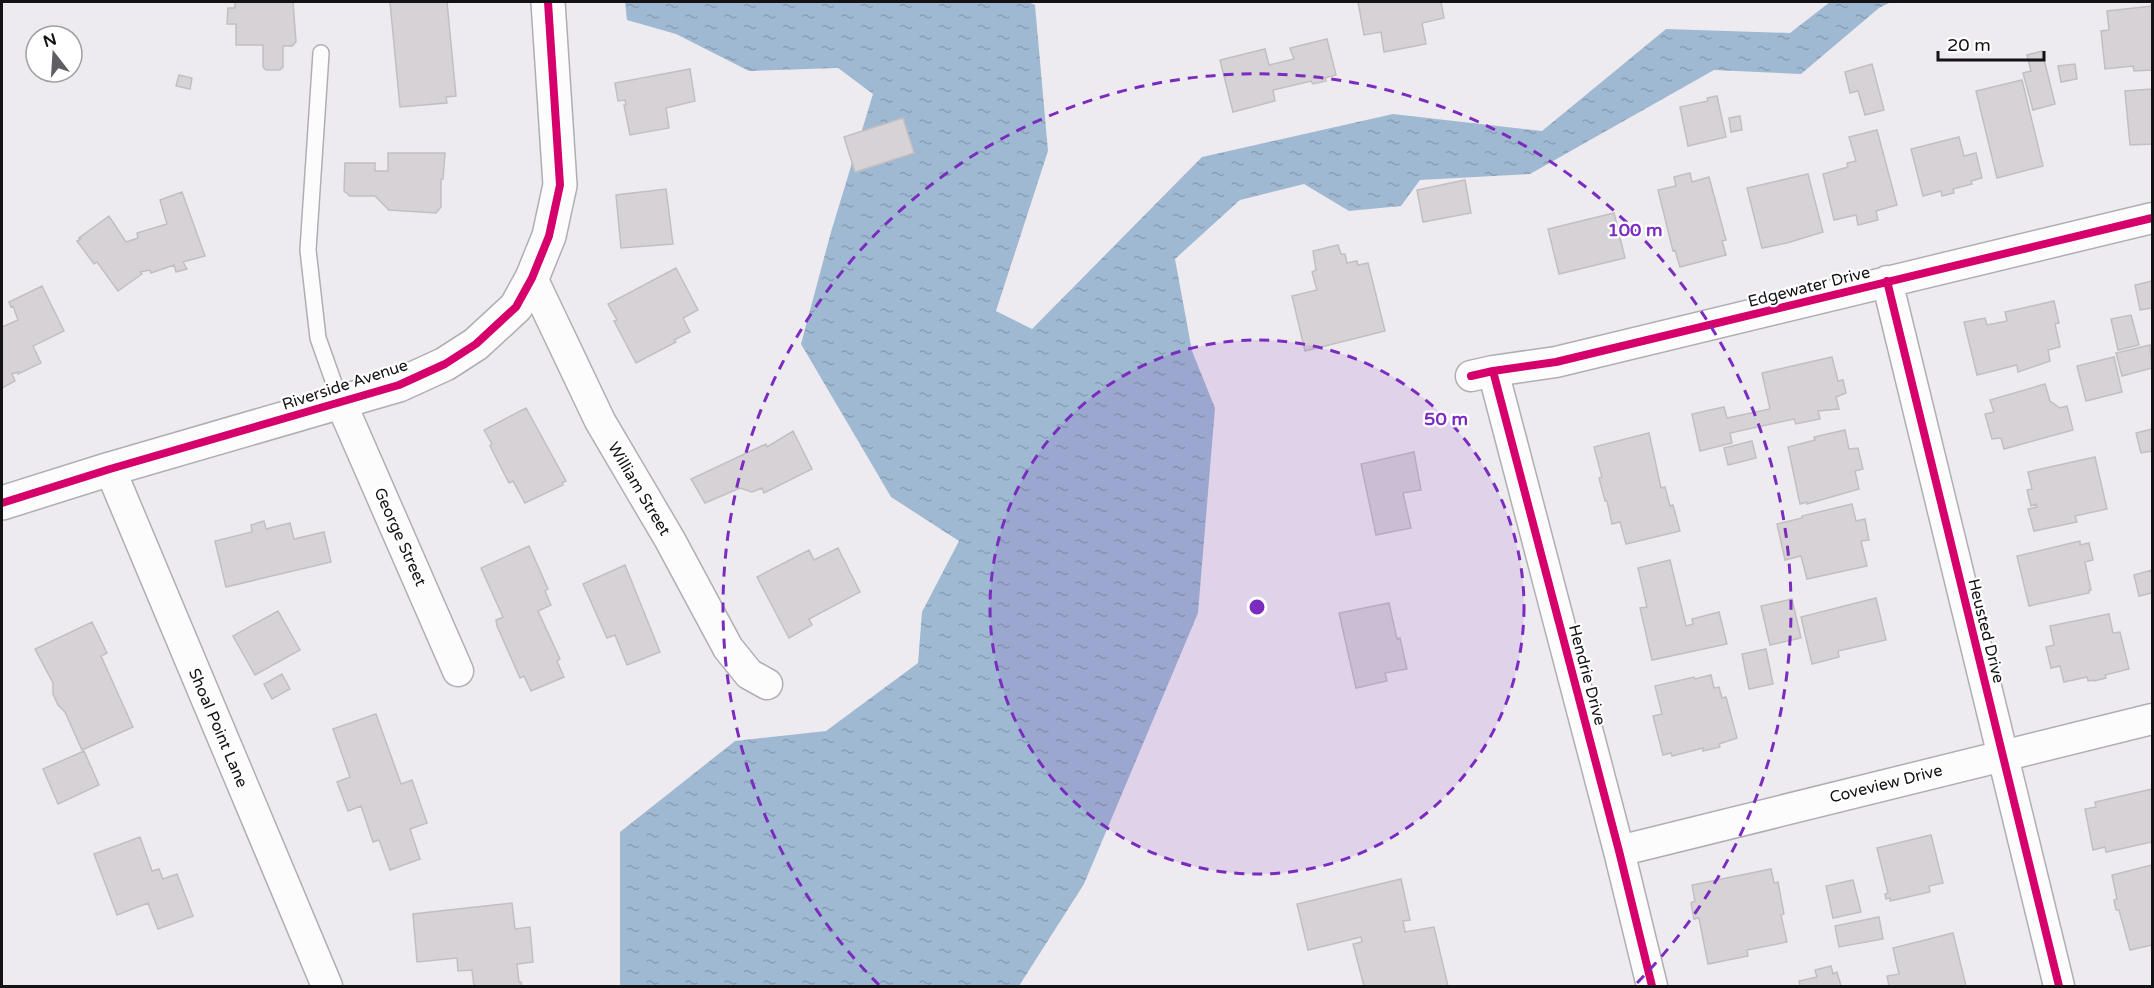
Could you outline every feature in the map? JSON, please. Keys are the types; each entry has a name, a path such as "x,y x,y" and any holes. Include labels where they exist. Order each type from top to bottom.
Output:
{"street":[{"name":"Riverside Avenue","path":"2,503 110,469 399,385 445,364 468,350 516,307 532,278 549,236 560,185 549,2"},
{"name":"Edgewater Drive","path":"1482,374 1556,362 2152,218"},
{"name":"William Street","path":"532,278 600,421 670,540 728,648 749,674 767,684"},
{"name":"Heusted Drive","path":"1887,281 2059,987"},
{"name":"Hendrie Drive","path":"1482,374 1619,851 1652,987"},
{"name":"George Street","path":"341,403 458,671"},
{"name":"Shoal Point Lane","path":"110,469 327,987"},
{"name":"Coveview Drive","path":"1619,851 2152,719"}],"lane":[{"path":"321,53 308,250 318,338 341,403"}],"water":[{"path":"625,2 1028,2 1035,5 1048,151 996,311 1032,329 1202,157 1393,114 1542,131 1666,29 1790,33 1830,2 1891,2 1879,8 1801,74 1714,70 1530,174 1420,180 1401,206 1349,211 1304,184 1240,200 1175,259 1192,351 1215,408 1198,613 1084,884 1019,986 620,986 620,832 735,741 826,731 918,663 922,612 959,541 891,497 801,344 831,232 873,94 838,68 749,71 676,34 627,20"}],"building":[{"path":"235,2 293,2 296,42 292,46 283,46 283,67 280,70 266,70 263,67 263,45 236,45 236,24 227,24 228,8 235,8"},
{"path":"390,2 447,2 456,96 446,97 447,103 400,107"},
{"path":"1358,2 1441,2 1444,18 1422,23 1426,44 1384,52 1381,32 1364,35"},
{"path":"2152,6 2152,70 2134,71 2133,66 2105,69 2101,31 2109,30 2107,11"},
{"path":"1327,39 1336,75 1325,78 1326,81 1313,84 1311,81 1273,90 1275,101 1233,112 1220,60 1265,49 1269,65 1294,59 1290,48"},
{"path":"2042,51 2055,104 2033,110 2023,73 2031,71 2027,55"},
{"path":"1872,64 1884,110 1865,115 1858,91 1850,93 1845,72"},
{"path":"2075,64 2077,79 2061,82 2058,66"},
{"path":"690,69 695,101 666,108 669,128 630,135 625,100 618,101 615,83"},
{"path":"179,75 192,78 190,89 176,86"},
{"path":"2022,80 2043,166 1997,178 1976,91"},
{"path":"2152,89 2152,144 2130,145 2125,91"},
{"path":"1717,96 1726,137 1688,146 1680,107 1708,101 1707,98"},
{"path":"1740,116 1742,130 1731,132 1729,118"},
{"path":"903,118 914,153 855,172 844,137"},
{"path":"1877,130 1897,205 1876,211 1878,220 1858,225 1856,215 1834,220 1823,174 1848,167 1847,163 1856,161 1849,137"},
{"path":"1959,137 1964,156 1976,153 1982,178 1971,181 1972,184 1953,189 1954,193 1942,196 1941,191 1923,196 1911,149"},
{"path":"388,153 445,153 443,179 441,179 441,207 436,213 389,210 375,196 350,196 344,191 345,163 375,163 375,171 388,171"},
{"path":"1690,173 1692,182 1709,177 1726,240 1722,241 1726,255 1680,267 1675,250 1673,251 1658,190 1676,186 1674,177"},
{"path":"1808,174 1823,232 1762,248 1747,188"},
{"path":"1465,180 1471,213 1423,222 1417,190"},
{"path":"666,189 673,244 621,248 616,195"},
{"path":"182,192 205,256 183,262 187,269 176,272 174,265 151,273 150,270 140,272 142,274 118,291 97,262 94,264 77,241 109,216 126,242 138,238 137,233 167,224 160,200"},
{"path":"1614,213 1625,258 1559,274 1548,229"},
{"path":"1338,245 1341,254 1345,254 1347,263 1357,261 1358,265 1368,263 1385,331 1305,351 1292,296 1317,290 1312,272 1316,270 1313,251"},
{"path":"676,268 698,310 683,318 690,332 636,363 614,321 617,320 608,304"},
{"path":"2152,281 2152,308 2140,310 2135,285"},
{"path":"42,286 64,331 33,346 41,363 18,374 18,372 12,374 15,381 2,388 2,327 18,320 9,302"},
{"path":"2054,301 2059,323 2055,324 2060,347 2048,350 2050,361 2018,372 2017,365 1977,375 1964,322 1985,318 1987,325 2007,321 2005,312"},
{"path":"2131,315 2139,345 2118,350 2111,319"},
{"path":"2150,345 2152,368 2122,376 2116,353"},
{"path":"1832,357 1838,381 1843,380 1846,393 1836,397 1839,409 1818,411 1820,419 1796,424 1794,419 1730,433 1732,443 1700,451 1692,414 1724,407 1727,418 1770,409 1762,373"},
{"path":"2114,357 2122,392 2086,401 2077,366"},
{"path":"2045,384 2050,401 2060,408 2067,406 2073,430 2004,449 2001,438 1992,439 1985,414 1994,412 1990,400"},
{"path":"526,408 566,481 562,483 563,485 525,503 513,481 509,483 484,430"},
{"path":"2152,429 2152,451 2141,453 2136,433"},
{"path":"1845,430 1849,449 1858,448 1863,469 1855,471 1859,489 1800,504 1788,447 1815,440 1814,437"},
{"path":"793,431 812,469 764,493 762,488 752,492 740,488 705,503 691,479 766,444 767,447"},
{"path":"1649,433 1661,488 1665,487 1670,506 1673,505 1680,531 1626,544 1620,522 1612,524 1599,478 1602,477 1594,447"},
{"path":"1752,441 1756,458 1728,465 1724,448"},
{"path":"1414,452 1421,490 1403,493 1411,528 1376,535 1361,464"},
{"path":"2095,457 2107,509 2075,516 2077,522 2034,531 2028,509 2037,507 2036,504 2031,506 2027,490 2032,489 2028,472"},
{"path":"1852,504 1856,521 1865,519 1869,540 1861,541 1867,566 1807,579 1801,556 1785,560 1777,524"},
{"path":"264,521 266,529 290,523 294,539 324,532 331,562 226,587 215,541 252,532 251,525"},
{"path":"2080,541 2080,545 2089,543 2093,560 2085,562 2091,590 2089,593 2029,606 2017,556"},
{"path":"529,546 548,589 545,591 551,605 538,611 560,659 557,661 564,677 531,691 524,676 520,678 497,626 496,620 503,617 481,568"},
{"path":"838,548 860,592 809,619 812,625 789,638 757,577 809,550 814,560"},
{"path":"1670,560 1686,626 1693,624 1692,619 1719,612 1727,644 1652,660 1640,608 1647,607 1638,568"},
{"path":"625,565 660,652 627,665 615,635 607,638 583,584"},
{"path":"2152,570 2152,593 2139,596 2134,575"},
{"path":"1876,598 1886,640 1838,651 1839,657 1812,664 1801,617"},
{"path":"1792,599 1801,638 1770,645 1761,606"},
{"path":"1389,603 1407,669 1385,673 1387,681 1356,688 1339,613"},
{"path":"278,611 300,650 255,675 233,636"},
{"path":"2109,614 2113,633 2120,632 2129,669 2105,675 2106,678 2094,681 2088,681 2087,677 2064,682 2060,666 2051,668 2046,647 2054,645 2050,626"},
{"path":"92,622 107,653 101,656 133,727 82,750 65,712 58,705 53,694 53,683 35,649"},
{"path":"1766,649 1773,684 1749,689 1742,654"},
{"path":"282,674 290,689 272,699 264,684"},
{"path":"1711,675 1714,688 1719,687 1722,698 1726,697 1737,738 1719,744 1720,747 1703,751 1703,748 1672,756 1671,753 1663,755 1653,716 1662,714 1655,686"},
{"path":"376,714 401,784 412,780 427,823 410,829 420,859 390,870 379,840 373,842 361,806 348,811 337,782 350,777 333,729"},
{"path":"84,751 99,785 58,804 43,769"},
{"path":"2152,789 2152,842 2106,852 2105,847 2093,850 2085,809 2096,807 2095,802"},
{"path":"1931,835 1943,883 1929,886 1930,892 1890,901 1890,898 1886,899 1885,894 1888,893 1877,848"},
{"path":"140,837 152,871 159,869 163,879 177,874 193,916 158,929 148,903 117,915 94,854"},
{"path":"2152,865 2152,945 2130,950 2119,910 2116,910 2114,900 2117,899 2112,875"},
{"path":"1771,869 1774,883 1778,882 1784,914 1781,915 1787,942 1747,950 1748,956 1708,964 1699,918 1694,919 1691,903 1695,901 1692,885"},
{"path":"1401,879 1410,920 1403,921 1405,932 1434,927 1448,986 1364,986 1353,944 1362,942 1361,937 1308,950 1297,904"},
{"path":"1853,880 1861,912 1833,918 1826,886"},
{"path":"512,903 515,929 530,927 533,962 517,964 519,982 522,986 474,986 472,970 458,971 457,958 417,962 413,914"},
{"path":"1879,917 1883,939 1839,947 1835,926"},
{"path":"1953,933 1966,986 1889,986 1887,976 1899,974 1893,948"},
{"path":"1831,966 1833,974 1837,972 1841,986 1800,986 1799,981 1817,977 1815,970"}],"cycle path":[{"path":"2,503 110,469 399,385 445,364 476,344 516,307 532,278 549,236 560,185 548,2"},
{"path":"1471,376 1556,362 2152,218"},
{"path":"1887,281 2059,986"},
{"path":"1493,371 1619,851 1652,986"}]}
